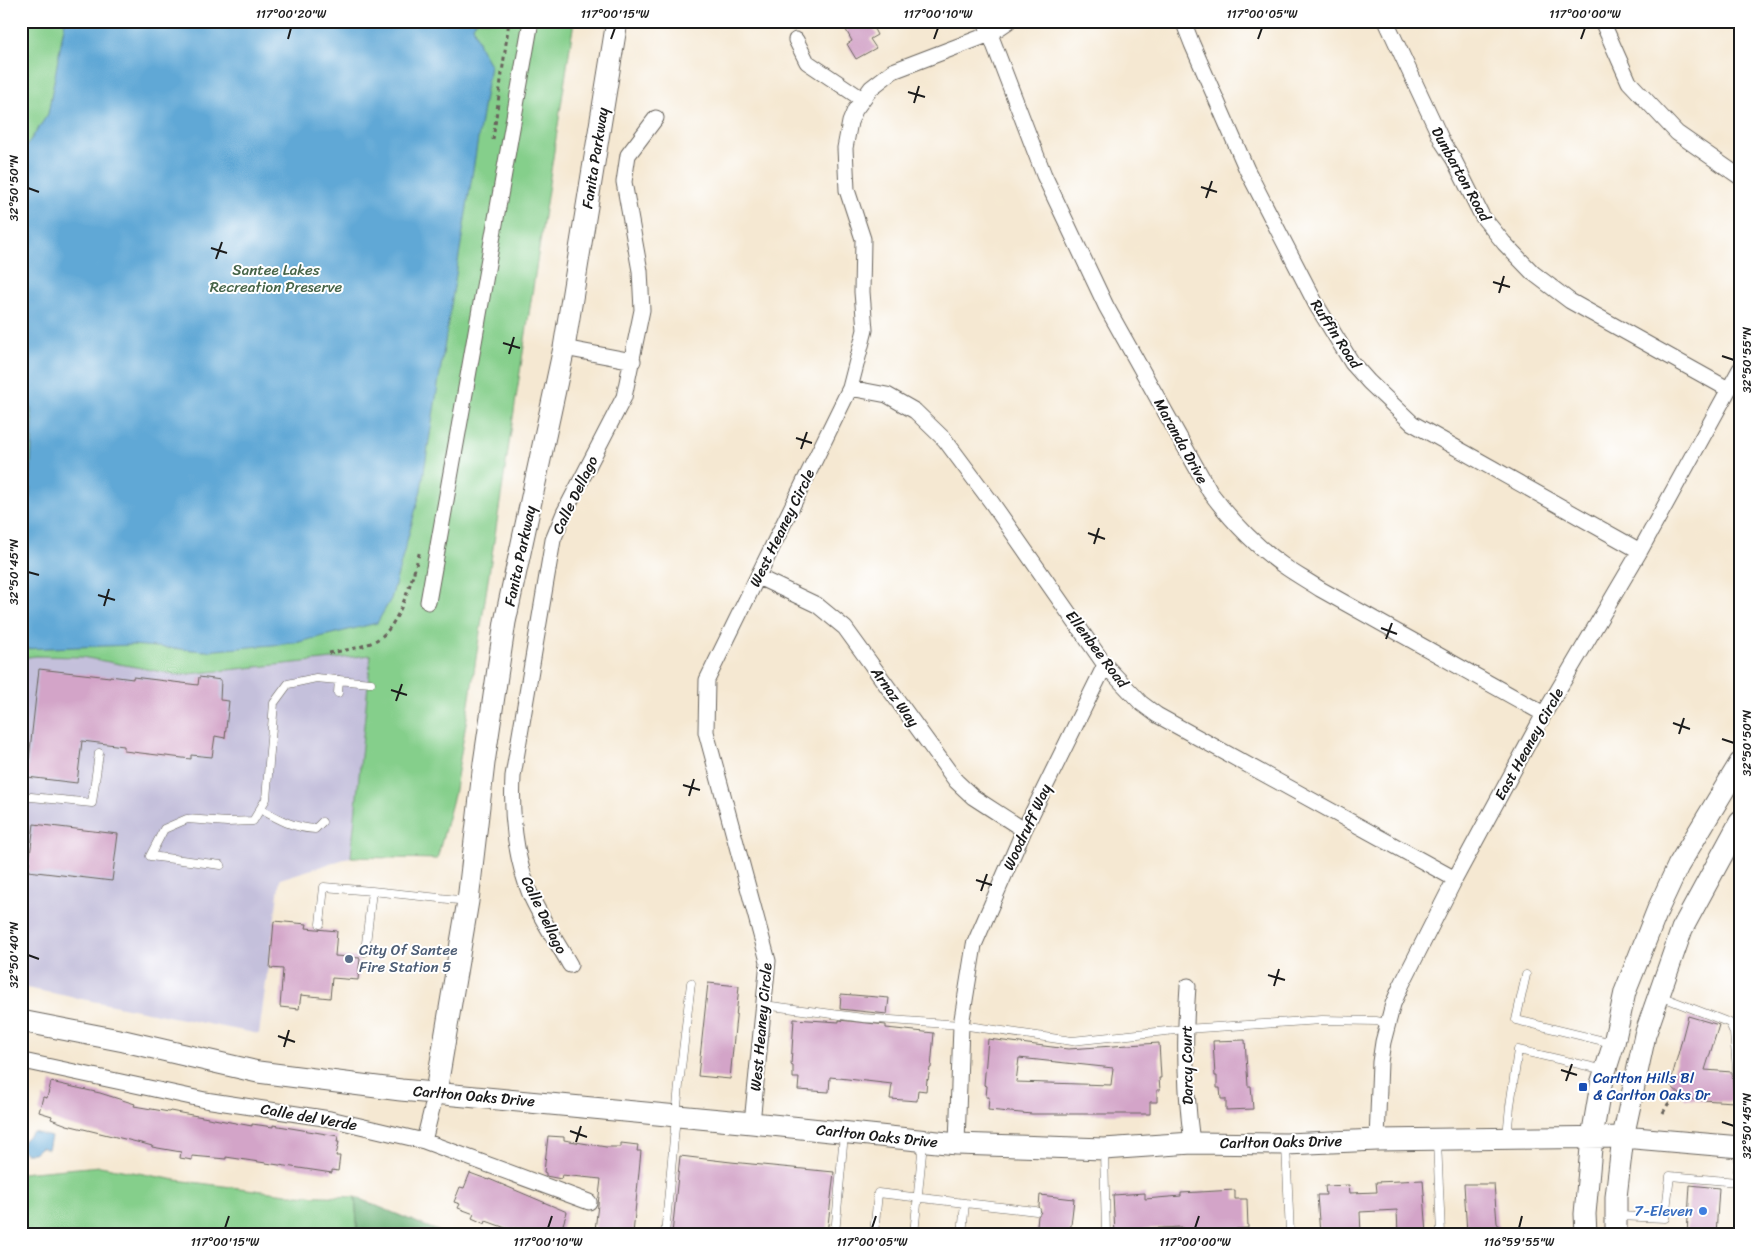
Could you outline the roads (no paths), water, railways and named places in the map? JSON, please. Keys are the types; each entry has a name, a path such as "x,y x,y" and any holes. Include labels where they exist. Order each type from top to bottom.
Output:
{"main road":[{"name":"Fanita Parkway","path":"436,1092 468,901 484,764 506,622 564,348 617,21"},
{"path":"1586,1234 1592,1137 1602,1084 1626,992 1658,909 1678,866 1740,763"},
{"path":"1616,1225 1616,1197 1623,1137 1645,1035 1682,929 1740,822"},
{"name":"Carlton Oaks Drive","path":"21,1021 124,1041 258,1072 401,1090 957,1144 1104,1149 1192,1143 1286,1144 1377,1140 1623,1137 1740,1147"}],"street":[{"path":"428,602 531,21"},
{"name":"West Heaney Circle","path":"752,1123 768,961 706,732 707,680 850,388 865,330 862,292 863,239 847,190 844,148 850,122 862,99 871,88 893,71 987,28 1009,21"},
{"name":"Ruffin Road","path":"1184,21 1194,50 1247,170 1317,306 1352,362 1363,376 1412,423 1640,551"},
{"name":"Dunbarton Road","path":"1386,21 1443,143 1482,216 1510,249 1533,273 1570,301 1728,389"},
{"path":"1602,21 1629,82 1677,133 1740,177"},
{"name":"Maranda Drive","path":"987,28 1044,176 1106,306 1210,492 1223,509 1253,541 1284,566 1320,589 1544,714"},
{"path":"796,40 807,62 862,99"},
{"name":"Calle Dellago","path":"570,966 531,895 524,875 514,833 513,776 553,540 564,513 624,397 632,361 642,310 640,280 624,182 628,155 656,118"},
{"path":"564,348 632,361"},
{"name":"East Heaney Circle","path":"1377,1140 1380,1062 1387,1023 1401,986 1455,879 1544,714 1640,551 1740,369"},
{"name":"Ellenbee Road","path":"850,388 886,395 894,399 915,411 946,440 1105,665 1135,698 1157,715 1455,879"},
{"name":"Arnaz Way","path":"758,576 817,605 845,628 956,781 973,797 1024,830"},
{"name":"Woodruff Way","path":"957,1144 961,1025 974,945 1024,830 1105,665"},
{"name":"Darcy Court","path":"1188,986 1185,1029 1188,1109 1192,1143"},
{"name":"Calle del Verde","path":"21,1064 28,1062 204,1100 330,1119 424,1140 589,1202"},
{"path":"424,1140 436,1092"}],"lane":[{"path":"221,865 150,856 164,829 187,819 227,822 253,821 266,799 274,703 288,684 316,678 371,683"},
{"path":"338,693 339,680"},
{"path":"21,796 92,804 98,753"},
{"path":"260,809 282,821 303,828 315,829 322,822"},
{"path":"320,924 324,887 468,901"},
{"path":"365,952 372,892"},
{"path":"1526,975 1516,1020 1614,1043"},
{"path":"665,1234 691,983"},
{"path":"1658,995 1730,1023 1734,1033 1740,1107"},
{"path":"764,1005 863,1018 961,1025 1072,1041 1185,1029 1322,1020 1387,1023"},
{"path":"1507,1138 1518,1050 1606,1070"},
{"path":"835,1234 844,1133"},
{"path":"1437,1139 1441,1234"},
{"path":"914,1234 923,1141"},
{"path":"1286,1144 1290,1234"},
{"path":"1616,1225 1665,1218 1670,1176 1737,1182 1740,1147"},
{"path":"1104,1149 1106,1234"},
{"path":"874,1234 878,1193 1036,1211"},
{"path":"962,1234 965,1203"}],"water":[{"name":"Santee Lakes Recreation Preserve","path":"65,21 477,21 473,26 480,47 490,65 421,490 391,599 377,623 295,643 205,651 132,645 21,649 21,548 29,512 33,424 21,348 21,154 48,114"},
{"path":"33,1132 51,1137 48,1149 41,1147 34,1153 25,1153 21,1149 24,1140"}],"place":[{"name":"City Of Santee Fire Station 5","path":"349,959"},
{"name":"Carlton Hills Bl & Carlton Oaks Dr","path":"1583,1087"},
{"name":"7-Eleven","path":"1703,1211"}]}
